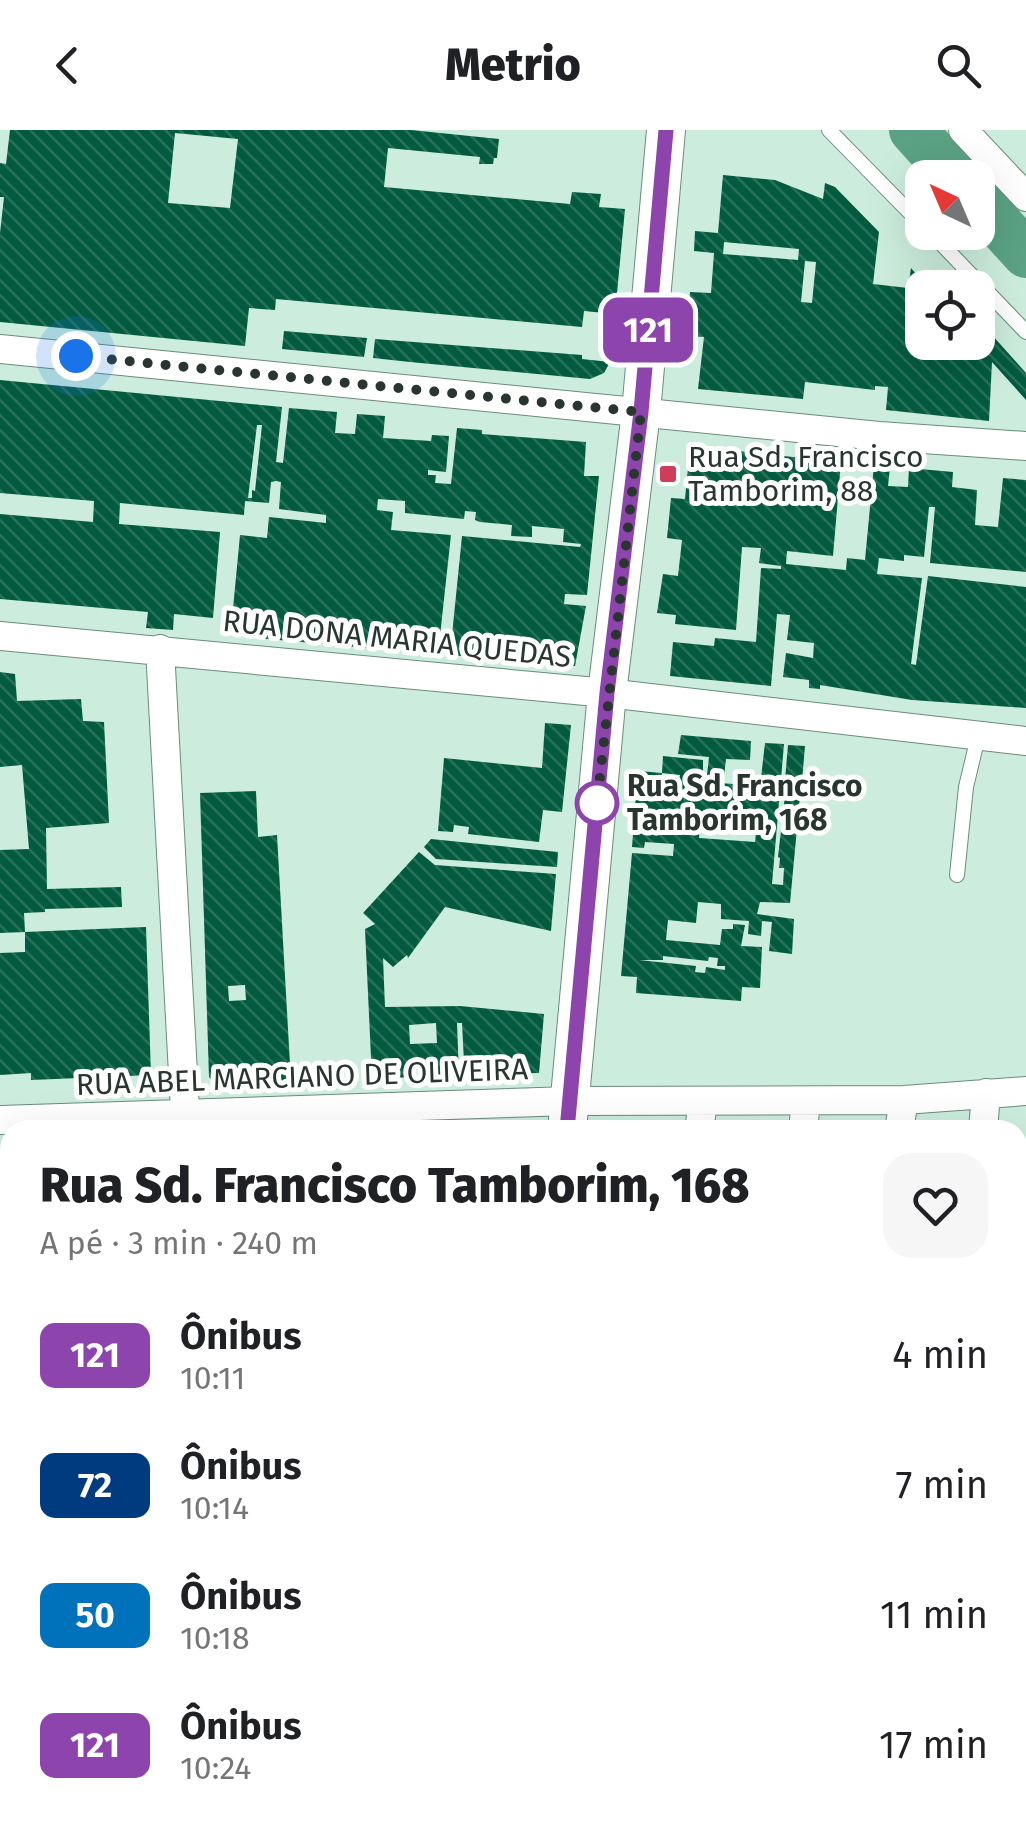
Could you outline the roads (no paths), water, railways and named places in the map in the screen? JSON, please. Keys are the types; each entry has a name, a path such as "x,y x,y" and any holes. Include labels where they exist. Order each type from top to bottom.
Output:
{"street":[{"path":"568,1115 607,693 641,412 666,130"},
{"path":"963,130 1026,198"},
{"path":"0,348 878,436 1026,446"},
{"name":"RUA DONA MARIA QUEDAS","path":"0,636 607,693 1026,741"},
{"path":"160,649 186,1120"},
{"name":"RUA ABEL MARCIANO DE OLIVEIRA","path":"250,1120 804,1116 904,1100 1026,1091"},
{"path":"983,1120 986,1093"},
{"path":"901,1120 904,1100"}],"lane":[{"path":"829,130 905,208"},
{"path":"947,250 1026,332"},
{"path":"958,875 966,787 978,737"}],"waterway":[{"path":"913,130 940,160"},
{"path":"995,220 1026,254"}],"place":[{"name":"Rua Sd. Francisco Tamborim, 88","path":"668,474"},
{"name":"Rua Sd. Francisco Tamborim, 168","path":"597,803"}]}
